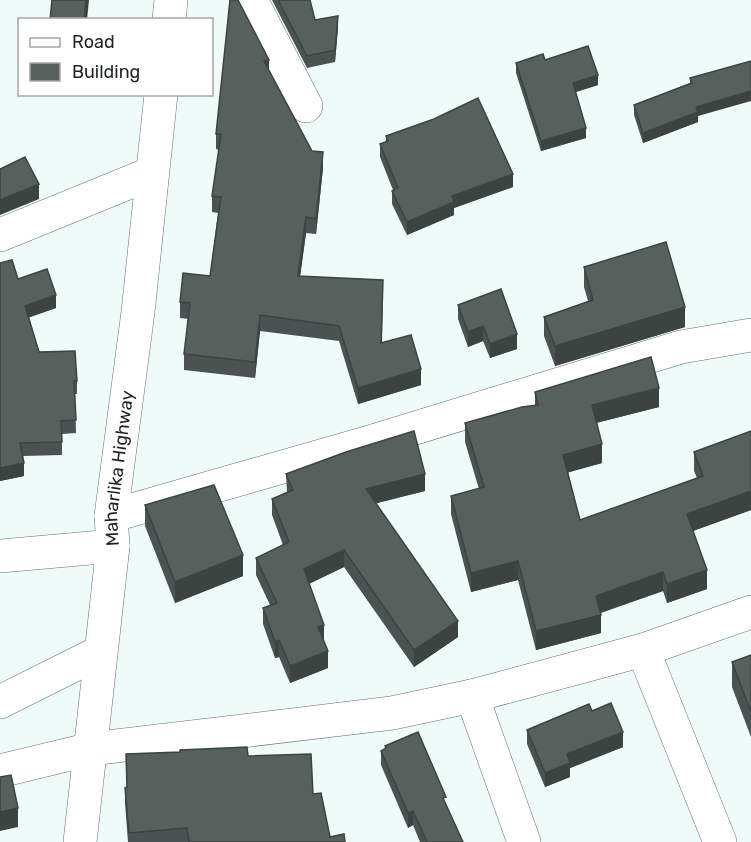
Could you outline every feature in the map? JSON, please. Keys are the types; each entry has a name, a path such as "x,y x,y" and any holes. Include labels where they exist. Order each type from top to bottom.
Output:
{"street":[{"path":"169,18 171,0"},
{"path":"250,0 306,106"},
{"name":"Maharlika Highway","path":"80,842 161,96"},
{"path":"0,235 152,173"},
{"path":"0,556 112,531 377,439 681,347 751,335"},
{"path":"0,771 91,749 392,713 472,696 643,650 751,612"},
{"path":"643,650 720,842"},
{"path":"0,702 100,652"},
{"path":"472,696 524,842"}],"building":[{"path":"52,0 86,0 84,18 50,18"},
{"path":"230,0 238,0 269,60 264,61 312,151 323,152 316,219 306,217 298,276 383,280 381,343 411,335 421,369 358,388 339,326 260,315 255,362 184,354 190,303 180,302 183,273 210,276 221,197 212,196 221,134 216,134"},
{"path":"278,0 310,0 315,20 338,16 335,50 307,56"},
{"path":"588,46 598,75 573,83 586,128 541,141 516,63 543,54 545,60"},
{"path":"751,61 751,91 696,107 698,112 643,133 634,105 692,83 690,78"},
{"path":"478,98 513,174 452,196 454,202 407,222 392,191 398,188 380,144 388,141 386,136 434,119"},
{"path":"25,157 39,184 0,200 0,169"},
{"path":"666,242 685,307 555,346 544,317 593,300 584,267"},
{"path":"12,260 18,279 47,269 56,295 25,306 39,352 75,351 76,420 61,421 62,442 20,443 24,463 0,468 0,263"},
{"path":"501,289 517,334 490,344 483,326 468,332 458,305"},
{"path":"651,357 659,388 592,405 602,444 563,455 580,520 703,476 694,452 751,431 751,491 687,514 707,570 667,584 663,572 596,596 601,615 536,631 518,561 471,573 451,496 484,487 465,423 522,407 538,405 535,392"},
{"path":"414,431 425,474 366,489 458,621 414,650 344,550 304,569 324,625 318,627 328,651 290,666 279,640 275,642 263,608 277,603 256,558 289,542 272,499 293,490 286,474"},
{"path":"214,485 243,555 175,582 145,505"},
{"path":"751,655 751,712 732,662"},
{"path":"611,703 623,732 567,754 570,763 545,773 527,730 589,704 592,711"},
{"path":"418,732 446,797 443,798 463,842 427,842 413,811 408,813 381,751 386,748 385,746"},
{"path":"247,747 248,756 311,754 313,794 321,793 330,837 344,834 345,842 189,842 187,828 129,833 125,788 127,787 126,754"},
{"path":"11,775 18,808 0,812 0,777"}]}
